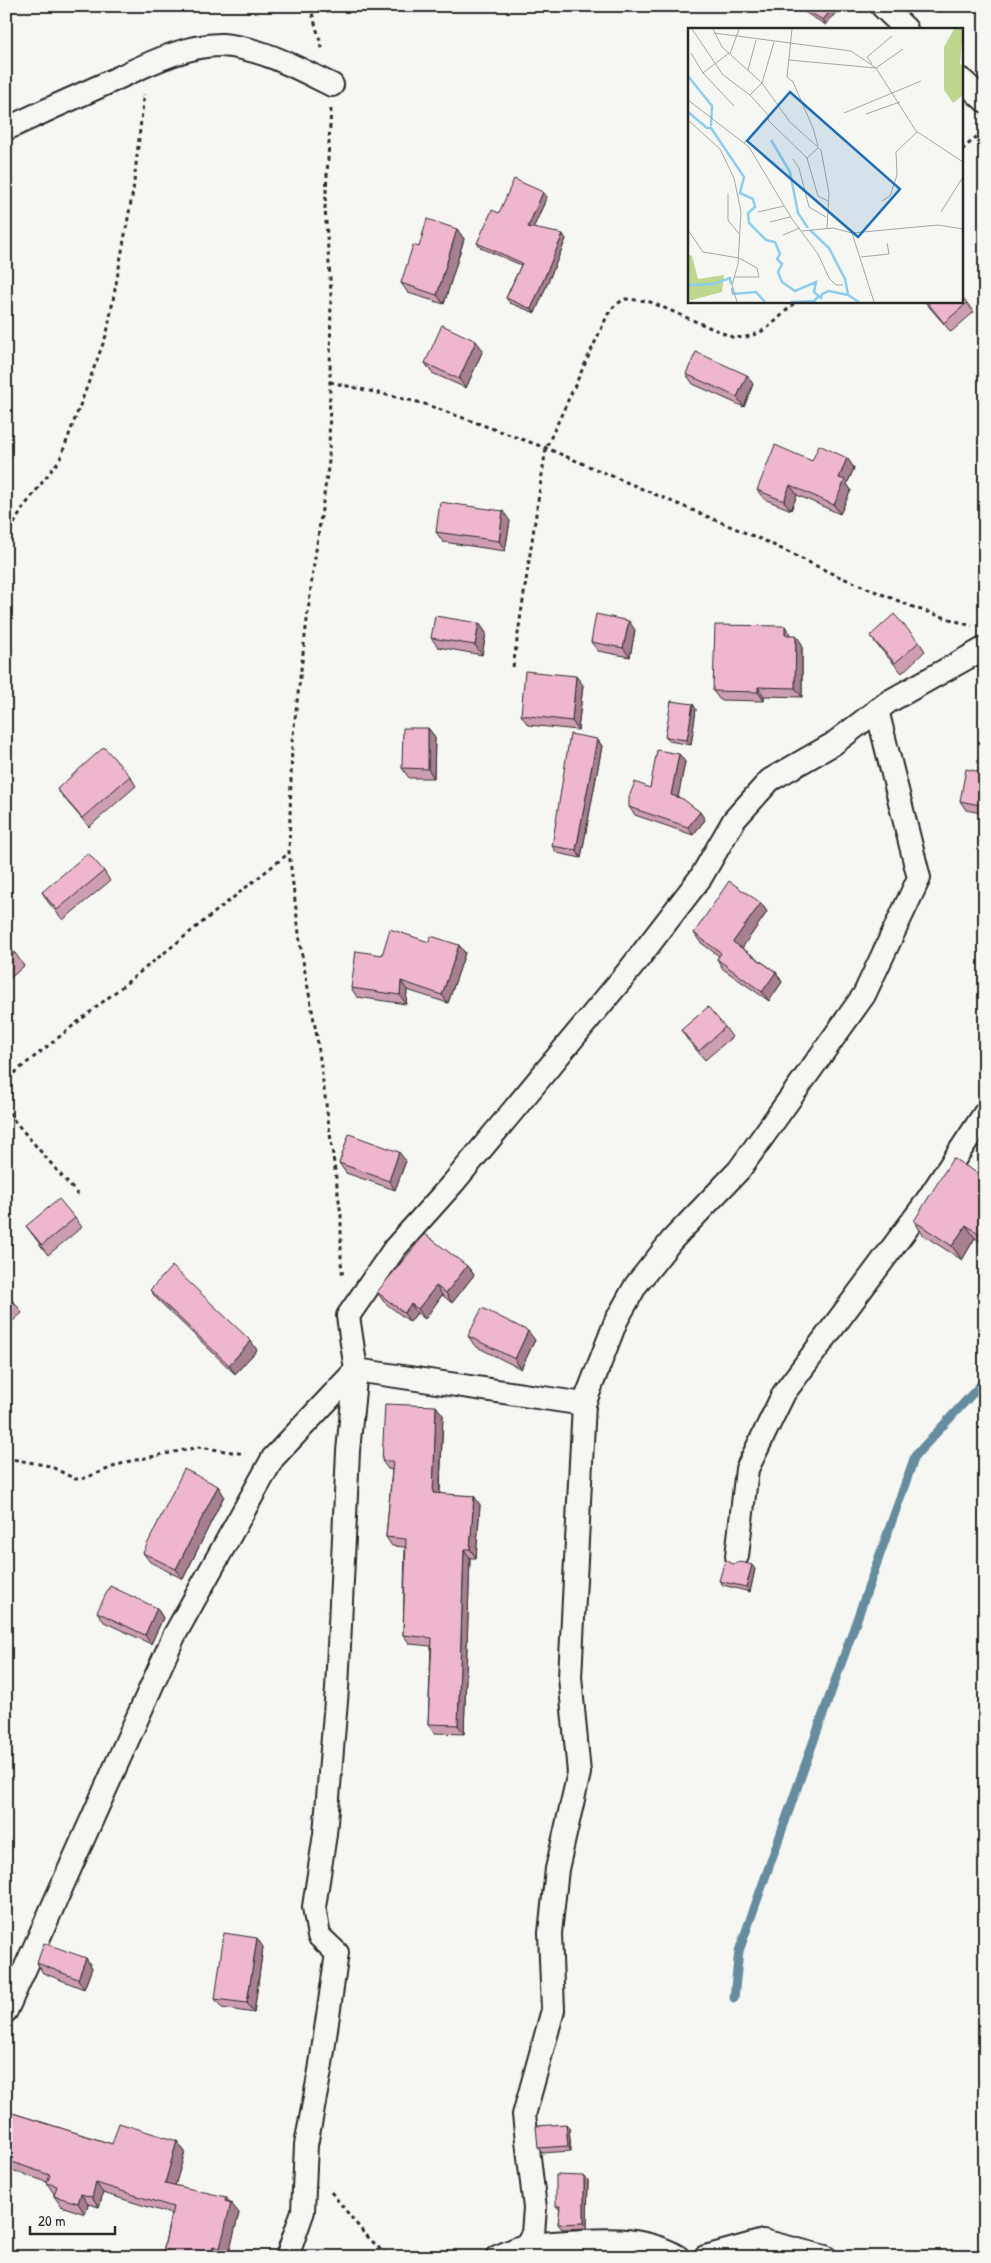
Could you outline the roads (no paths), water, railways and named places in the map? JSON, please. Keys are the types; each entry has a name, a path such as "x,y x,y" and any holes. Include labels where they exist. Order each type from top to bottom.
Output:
{"street":[{"path":"882,6 905,28"},
{"path":"6,129 148,65 199,46 222,45 245,48 276,58 332,85"},
{"path":"964,82 985,101"},
{"path":"287,2257 303,2211 306,2145 320,2071 338,1953 319,1936 314,1907 325,1834 336,1698 347,1460 356,1370 348,1316 395,1248 454,1182 632,968 701,877 734,820 770,780 833,744 888,702 985,648"},
{"path":"526,2245 533,2234 534,2208 524,2115 553,2010 550,1933 556,1870 579,1773 570,1677 584,1404 616,1320 636,1285 672,1240 739,1170 864,995 919,878 877,710"},
{"path":"737,1556 747,1469 784,1393 922,1208 985,1113"},
{"path":"356,1370 584,1404"},
{"path":"6,2011 174,1636 273,1458 356,1370"},
{"path":"497,2257 526,2245 605,2241 636,2242 664,2248 678,2257"},
{"path":"705,2257 763,2241 825,2257"}],"waterway":[{"path":"734,1998 739,1951 915,1456 985,1380"}]}
